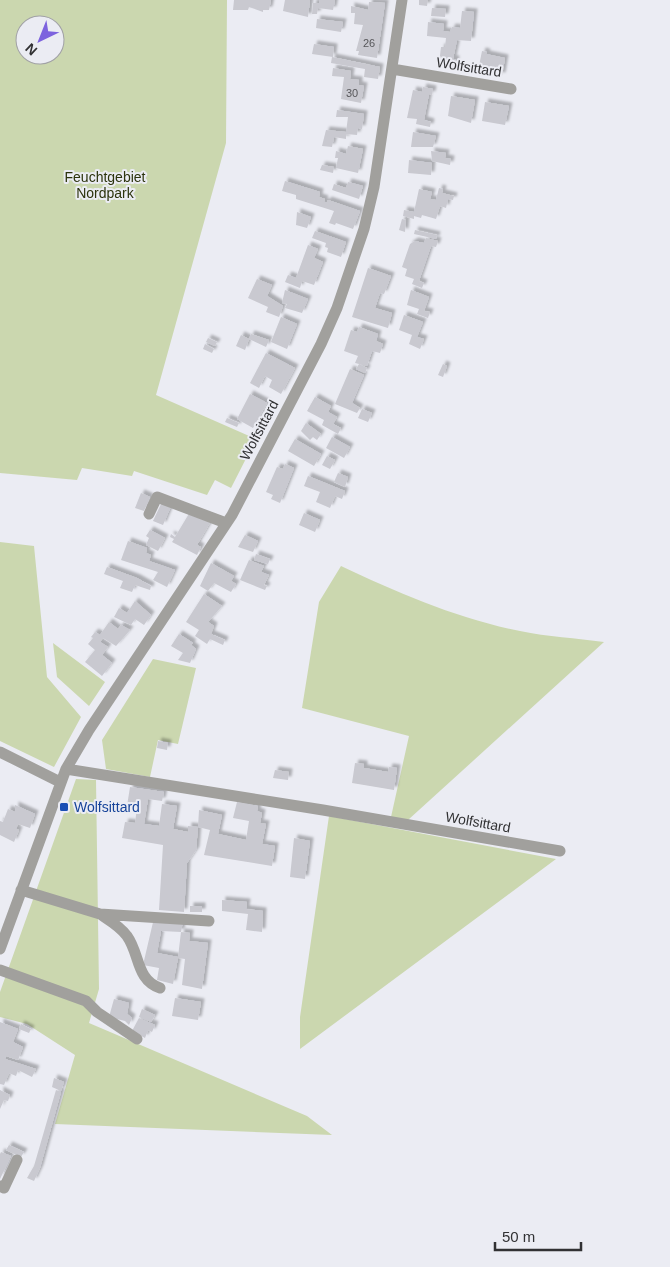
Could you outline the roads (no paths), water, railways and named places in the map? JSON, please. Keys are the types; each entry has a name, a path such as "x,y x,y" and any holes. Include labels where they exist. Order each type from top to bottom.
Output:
{"street":[{"name":"Wolfsittard","path":"0,949 66,769 89,730 226,523 321,344 337,308 364,229 374,187 392,69 398,1"},
{"name":"Wolfsittard","path":"392,69 511,89"},
{"path":"149,514 156,497 226,523"},
{"path":"0,752 60,782"},
{"name":"Wolfsittard","path":"66,769 323,810 560,851"},
{"path":"21,890 100,914 209,921"},
{"path":"100,914 127,935 135,949 142,974 154,986 160,988"},
{"path":"0,970 86,1001 97,1012 137,1039"},
{"path":"0,1186 4,1188 17,1160"}],"place":[{"name":"Wolfsittard","path":"64,807"}],"park label":[{"name":"Feuchtgebiet Nordpark","path":"105,186"}]}
